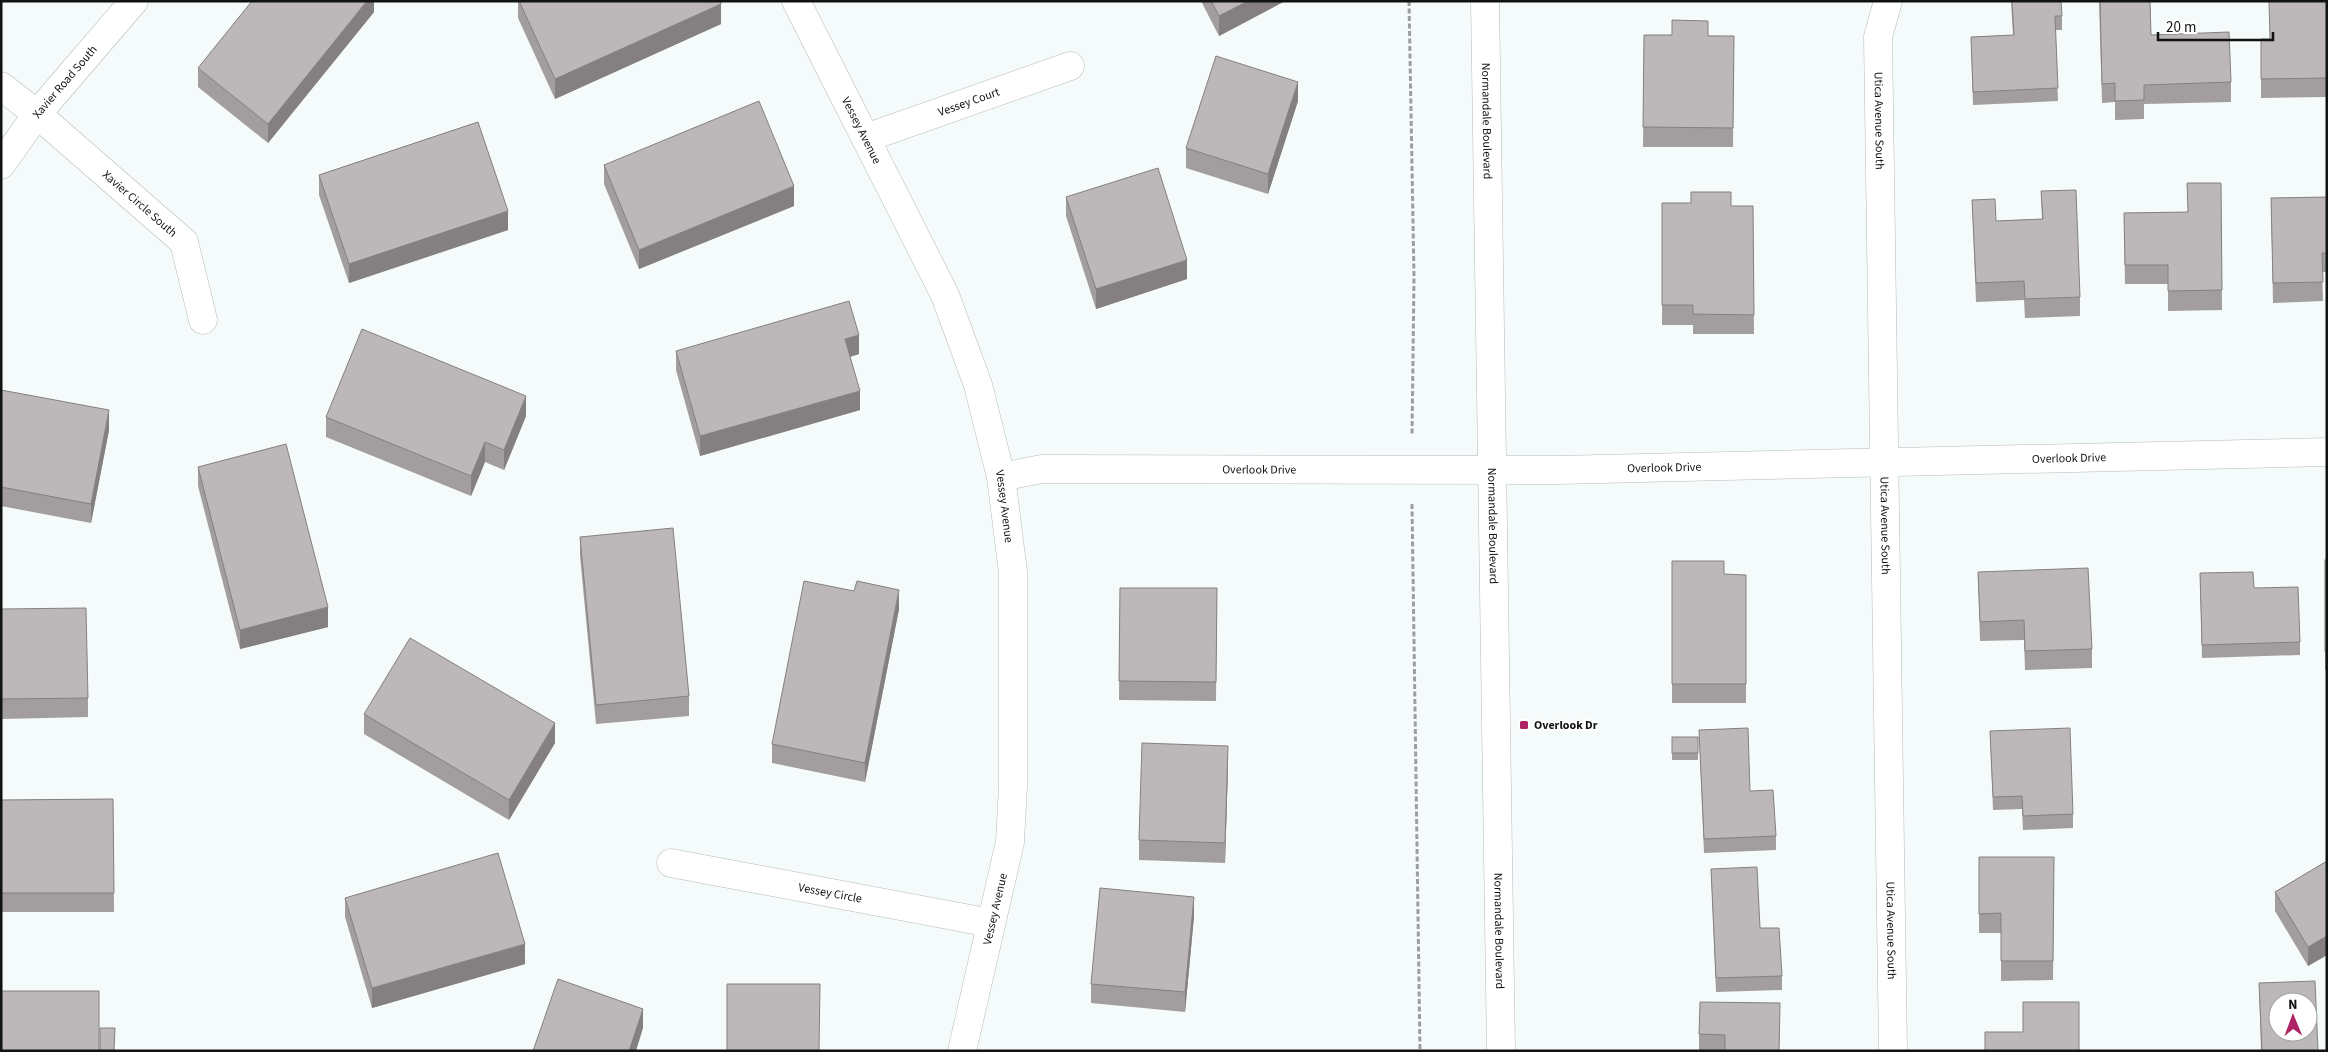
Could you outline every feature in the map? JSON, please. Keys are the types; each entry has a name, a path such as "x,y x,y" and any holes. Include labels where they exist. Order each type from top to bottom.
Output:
{"street":[{"name":"Xavier Road South","path":"1,165 37,114 134,1"},
{"name":"Vessey Avenue","path":"796,1 945,295 978,385 1001,477 1013,572 1013,786 1010,842 962,1051"},
{"name":"Normandale Boulevard","path":"1485,1 1501,1051"},
{"name":"Utica Avenue South","path":"1888,1 1878,37 1893,1051"},
{"name":"Vessey Court","path":"866,138 1070,66"},
{"name":"Xavier Circle South","path":"1,86 37,114 184,242 203,320"},
{"name":"Overlook Drive","path":"1001,477 1042,468 1558,470 2327,452"},
{"name":"Vessey Circle","path":"671,863 991,923"}],"path":[{"path":"1409,1 1414,277 1411,468 1420,1051"}],"building":[{"path":"252,1 367,1 268,124 198,68"},
{"path":"519,1 720,1 721,4 555,79"},
{"path":"1211,1 1248,1 1219,16"},
{"path":"2012,1 2061,1 2062,16 2055,16 2058,88 1973,92 1971,37 2014,35"},
{"path":"2100,1 2150,1 2151,35 2229,32 2231,82 2144,85 2144,100 2115,101 2115,83 2102,84"},
{"path":"2269,1 2327,1 2327,78 2261,79 2261,39 2270,39"},
{"path":"1672,20 1708,21 1708,36 1734,36 1733,128 1643,127 1644,35 1672,35"},
{"path":"1216,56 1298,82 1268,174 1186,148"},
{"path":"759,101 794,186 639,250 604,165"},
{"path":"478,122 508,211 349,264 319,175"},
{"path":"1158,168 1187,260 1096,289 1066,197"},
{"path":"2187,183 2221,183 2222,290 2168,291 2168,265 2125,265 2124,213 2188,212"},
{"path":"2076,190 2080,297 2025,299 2024,281 1976,283 1972,200 1995,199 1996,221 2043,219 2041,191"},
{"path":"1691,192 1731,192 1731,206 1753,206 1754,315 1693,314 1693,305 1662,305 1662,203 1691,203"},
{"path":"2327,197 2327,253 2322,253 2323,282 2273,283 2271,198"},
{"path":"849,301 859,335 845,339 860,391 700,436 676,351"},
{"path":"362,329 526,396 504,450 485,442 471,476 326,417"},
{"path":"1,390 109,410 91,504 1,487"},
{"path":"286,444 328,607 240,630 198,467"},
{"path":"673,528 689,696 596,705 580,537"},
{"path":"2325,560 2327,560 2327,651 2325,651"},
{"path":"1672,561 1724,561 1724,574 1746,575 1746,684 1672,684"},
{"path":"2088,568 2092,649 2025,651 2024,620 1980,622 1978,572"},
{"path":"2253,572 2254,588 2298,587 2300,642 2202,645 2200,573"},
{"path":"804,581 854,591 857,581 899,590 865,763 772,744"},
{"path":"1120,588 1217,588 1216,682 1119,681"},
{"path":"86,608 88,698 1,699 1,609"},
{"path":"410,638 555,723 509,800 364,714"},
{"path":"1748,728 1750,791 1773,790 1776,836 1704,839 1699,730"},
{"path":"2070,728 2073,814 2023,816 2022,796 1993,797 1990,731"},
{"path":"1672,737 1698,737 1698,753 1672,753"},
{"path":"1142,743 1228,746 1225,843 1139,840"},
{"path":"113,799 114,893 1,893 1,800"},
{"path":"498,853 525,944 372,988 345,898"},
{"path":"1979,857 2054,857 2053,961 2001,961 2001,913 1979,914"},
{"path":"2327,861 2327,936 2308,947 2275,892"},
{"path":"1757,867 1760,928 1779,928 1782,976 1716,978 1711,869"},
{"path":"1100,888 1194,897 1185,992 1091,984"},
{"path":"558,979 643,1009 629,1051 533,1051"},
{"path":"2315,981 2315,992 2268,992 2268,1042 2318,1042 2318,1051 2262,1051 2259,983"},
{"path":"727,984 820,984 819,1051 727,1051"},
{"path":"1,991 99,991 99,1051 1,1051"},
{"path":"1700,1002 1780,1003 1779,1051 1725,1051 1725,1035 1699,1034"},
{"path":"2023,1002 2079,1002 2079,1051 1985,1051 1985,1032 2023,1032"},
{"path":"100,1028 115,1028 114,1051 100,1051"}],"place":[{"name":"Overlook Dr","path":"1524,725"}]}
